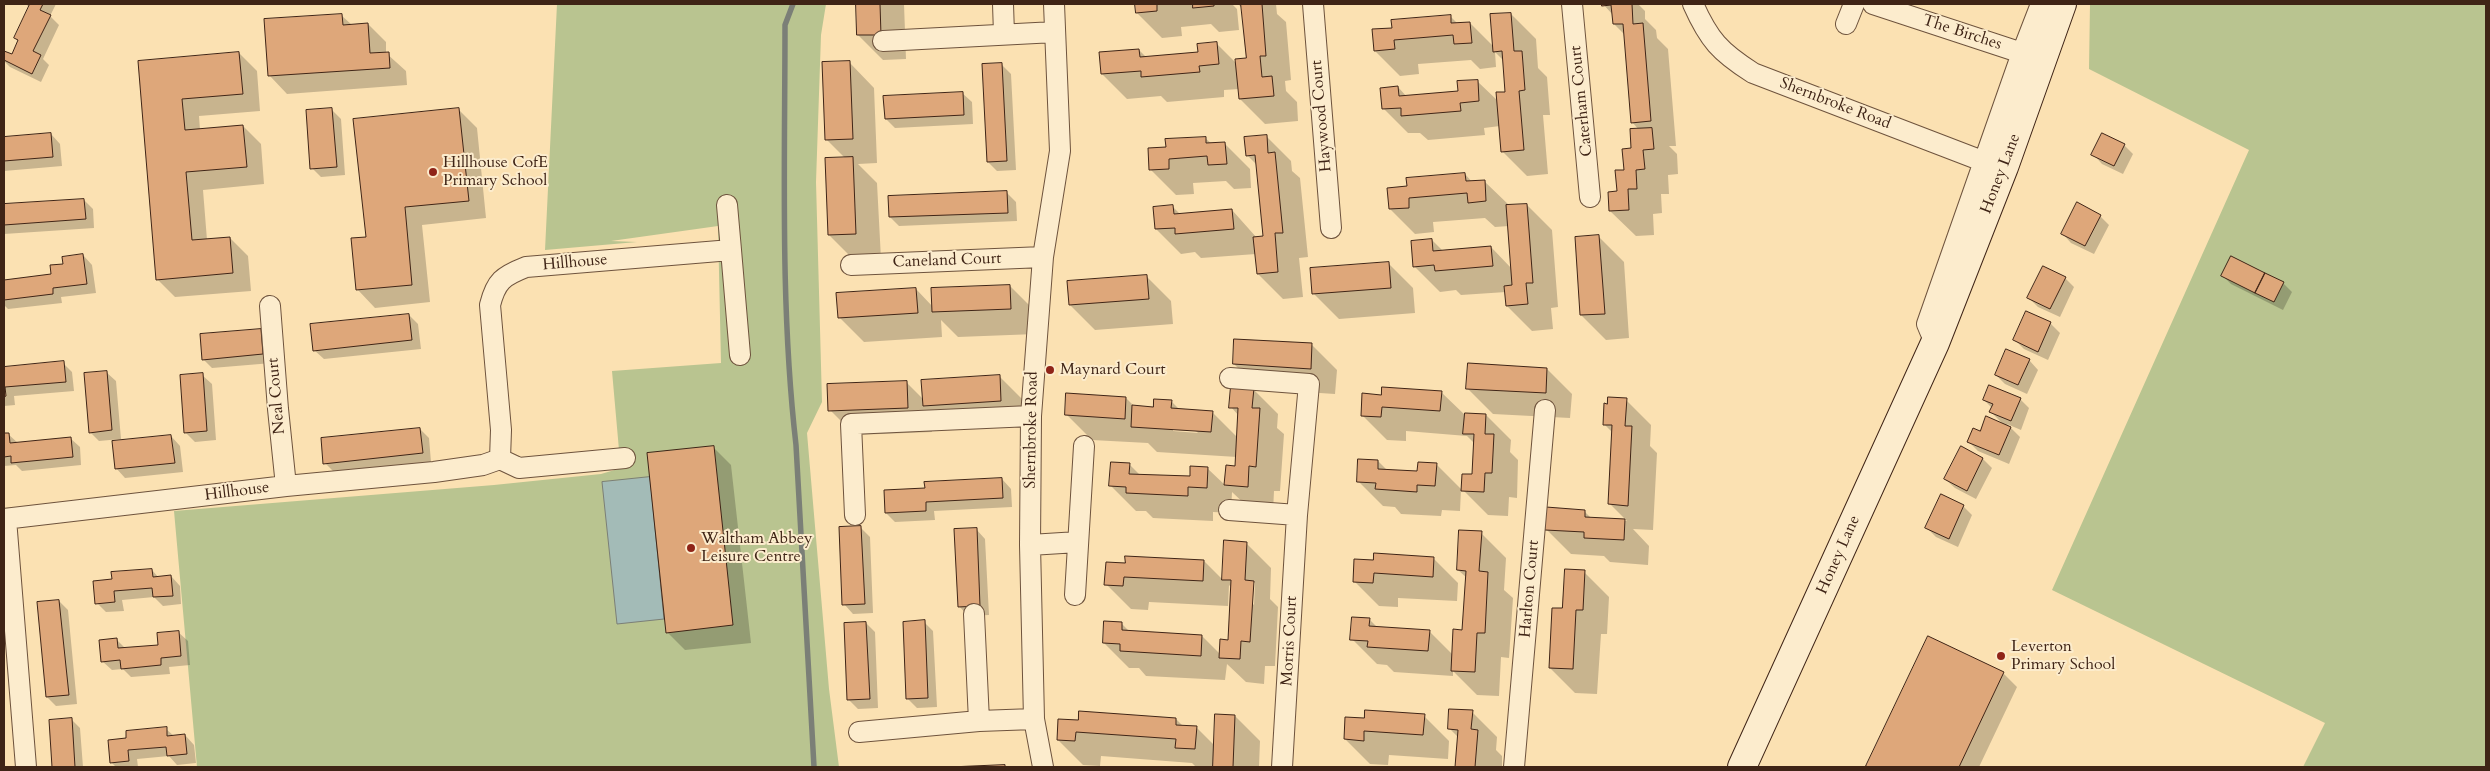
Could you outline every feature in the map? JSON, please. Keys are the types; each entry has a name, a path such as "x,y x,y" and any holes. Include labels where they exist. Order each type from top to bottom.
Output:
{"street":[{"path":"1003,4 1004,34"},
{"name":"Shernbroke Road","path":"1044,767 1034,719 1030,545 1031,416 1043,257 1060,151 1054,4"},
{"name":"Haywood Court","path":"1314,4 1331,228"},
{"name":"Caterham Court","path":"1572,4 1590,197"},
{"name":"Shernbroke Road","path":"1694,4 1711,39 1727,57 1753,72 1995,164"},
{"path":"1846,24 1854,4"},
{"name":"The Birches","path":"1873,4 2022,53"},
{"name":"Honey Lane","path":"1995,164 2022,53 2041,4"},
{"name":"Honey Lane","path":"1742,767 1934,343 1995,164 2062,4"},
{"path":"883,41 1055,32"},
{"path":"726,205 740,355"},
{"name":"Hillhouse","path":"5,519 286,486 434,472 483,465 500,460 501,430 490,305 495,286 509,273 526,267 730,250"},
{"name":"Caneland Court","path":"851,264 1043,257"},
{"name":"Neal Court","path":"270,306 286,486"},
{"name":"Morris Court","path":"1230,378 1308,384 1296,515 1282,767"},
{"name":"Harlton Court","path":"1514,767 1546,410"},
{"path":"856,516 851,424 1031,416"},
{"path":"1075,594 1084,446"},
{"path":"500,460 519,468 625,458"},
{"path":"1229,510 1296,515"},
{"path":"5,519 26,767"},
{"path":"1030,545 1078,542"},
{"path":"974,614 979,721"},
{"path":"859,732 979,721 1034,719"}],"green space":[{"path":"557,4 826,4 821,35 816,182 822,402 807,433 829,689 839,767 197,767 174,511 494,485 601,474 618,469 619,450 612,371 721,363 718,226 611,241 637,242 545,250"},
{"path":"2090,4 2486,4 2486,767 2303,767 2325,723 2052,590 2249,150 2089,69"}],"water":[{"path":"650,477 664,619 617,624 602,482"}],"building":[{"path":"30,4 43,4 40,10 51,15 33,51 41,55 32,74 4,60 4,51 12,54 18,40 14,38"},
{"path":"856,4 880,4 881,35 857,35"},
{"path":"1135,4 1157,4 1157,11 1136,13"},
{"path":"1193,4 1214,4 1214,6 1193,8"},
{"path":"1241,4 1262,4 1266,56 1260,56 1262,77 1272,76 1274,96 1239,99 1235,59 1246,58"},
{"path":"1602,4 1632,4 1633,24 1643,23 1651,121 1631,123 1623,24 1613,24 1611,5 1602,6"},
{"path":"1511,13 1514,51 1522,51 1525,90 1519,91 1524,150 1501,152 1496,92 1505,92 1502,51 1493,52 1490,14"},
{"path":"342,14 343,25 368,23 370,53 389,52 390,68 268,76 264,19"},
{"path":"1451,15 1451,23 1470,22 1472,43 1454,44 1453,35 1394,40 1395,49 1374,51 1372,29 1392,28 1391,20"},
{"path":"1217,42 1219,64 1199,66 1200,72 1141,77 1141,71 1101,74 1099,52 1139,49 1140,57 1198,52 1197,44"},
{"path":"239,52 243,94 182,99 185,130 243,125 247,167 186,172 192,240 230,237 233,273 156,280 138,61"},
{"path":"850,61 853,139 825,140 822,62"},
{"path":"1002,63 1007,161 987,162 982,64"},
{"path":"1478,80 1479,101 1460,103 1461,111 1401,116 1401,108 1382,109 1380,88 1398,86 1399,96 1458,91 1457,81"},
{"path":"963,92 964,115 885,119 883,96"},
{"path":"332,108 337,167 310,169 306,110"},
{"path":"459,108 469,201 405,207 412,285 356,290 351,238 366,237 353,119"},
{"path":"1652,128 1654,149 1643,150 1645,169 1636,170 1637,189 1628,189 1629,210 1609,211 1608,192 1617,191 1615,170 1624,170 1622,149 1631,148 1630,129"},
{"path":"51,133 53,157 4,161 4,137"},
{"path":"2102,133 2125,144 2114,166 2091,155"},
{"path":"1267,135 1268,153 1275,152 1283,233 1275,233 1278,272 1257,274 1253,237 1263,236 1255,155 1246,156 1244,137"},
{"path":"1206,137 1206,143 1225,142 1227,164 1208,165 1207,156 1169,159 1169,169 1149,170 1148,148 1166,147 1165,139"},
{"path":"853,157 856,234 828,235 825,158"},
{"path":"1465,173 1466,181 1485,180 1486,201 1468,203 1467,193 1409,198 1409,208 1389,209 1387,188 1407,186 1406,178"},
{"path":"1007,191 1008,213 889,217 888,196"},
{"path":"84,199 86,219 4,225 4,204"},
{"path":"2077,202 2101,215 2085,246 2061,234"},
{"path":"1527,204 1533,283 1526,283 1528,304 1506,306 1504,286 1512,285 1506,205"},
{"path":"1173,205 1174,214 1232,209 1234,229 1175,234 1175,228 1155,229 1153,207"},
{"path":"1599,235 1605,314 1580,315 1575,237"},
{"path":"1432,239 1433,251 1491,246 1493,266 1435,271 1434,265 1413,267 1411,241"},
{"path":"83,254 87,284 53,288 53,294 4,300 4,280 51,274 50,265 63,264 62,257"},
{"path":"2231,256 2265,273 2255,293 2221,276"},
{"path":"1389,262 1391,288 1312,294 1310,268"},
{"path":"2043,266 2066,277 2050,309 2027,298"},
{"path":"2265,273 2284,282 2274,302 2255,293"},
{"path":"1147,275 1149,299 1069,305 1067,281"},
{"path":"1010,285 1011,309 932,312 931,288"},
{"path":"916,288 918,313 838,318 836,293"},
{"path":"2026,311 2051,322 2038,352 2013,340"},
{"path":"409,314 412,340 313,351 310,324"},
{"path":"261,329 263,354 202,360 200,334"},
{"path":"1234,339 1312,343 1311,369 1233,364"},
{"path":"2006,349 2030,359 2018,385 1995,375"},
{"path":"64,361 66,382 5,387 6,396 4,397 4,367"},
{"path":"1468,363 1547,368 1546,393 1466,389"},
{"path":"107,371 112,430 89,433 84,373"},
{"path":"203,373 207,431 184,433 180,375"},
{"path":"1000,375 1001,401 923,406 921,380"},
{"path":"907,381 908,408 828,411 827,384"},
{"path":"1989,385 2021,398 2011,421 1989,412 1993,404 1983,400"},
{"path":"1231,386 1254,388 1252,408 1260,408 1256,467 1249,466 1248,487 1224,485 1226,465 1235,466 1238,408 1229,408"},
{"path":"1382,387 1442,391 1440,411 1382,407 1381,417 1361,416 1362,393 1381,395"},
{"path":"1066,393 1126,397 1125,419 1065,415"},
{"path":"1608,397 1627,398 1625,426 1632,426 1628,506 1608,504 1612,425 1603,425 1604,403 1607,404"},
{"path":"1154,399 1172,400 1171,408 1213,411 1211,432 1131,427 1132,405 1153,407"},
{"path":"1465,413 1486,414 1485,434 1494,434 1492,473 1485,473 1484,492 1461,491 1462,474 1472,474 1474,434 1463,434"},
{"path":"1986,416 2011,427 1999,455 1967,442 1973,428 1980,431"},
{"path":"420,428 423,453 323,464 321,438"},
{"path":"4,433 9,433 10,443 71,437 73,457 11,463 11,456 4,457"},
{"path":"171,435 175,463 115,469 112,441"},
{"name":"Waltham Abbey Leisure Centre","path":"714,446 733,625 666,633 647,453"},
{"path":"1961,446 1983,458 1967,491 1944,479"},
{"path":"1358,459 1378,460 1378,469 1417,471 1418,462 1437,463 1435,486 1417,485 1417,492 1375,489 1376,483 1357,482"},
{"path":"1111,462 1130,463 1129,474 1190,476 1190,466 1208,467 1207,488 1188,487 1188,496 1126,493 1126,487 1109,486"},
{"path":"1002,478 1003,498 926,502 926,511 885,513 884,490 925,488 924,482"},
{"path":"1941,494 1964,505 1949,539 1925,528"},
{"path":"1546,507 1585,510 1585,517 1625,519 1624,540 1584,538 1584,532 1545,530"},
{"path":"861,526 865,604 842,605 839,527"},
{"path":"977,528 980,606 958,607 954,529"},
{"path":"1459,530 1482,531 1479,571 1488,572 1485,633 1477,633 1475,672 1451,671 1453,629 1462,630 1466,571 1457,570"},
{"path":"1224,540 1247,542 1245,580 1254,581 1250,642 1241,641 1240,659 1219,658 1220,639 1228,640 1231,580 1222,580"},
{"path":"1374,553 1434,557 1433,577 1374,573 1373,583 1353,582 1354,559 1373,560"},
{"path":"1125,556 1204,560 1203,581 1124,577 1123,586 1104,585 1106,562 1125,563"},
{"path":"152,569 153,577 171,575 173,596 153,597 152,588 114,591 115,602 95,604 93,581 112,579 111,572"},
{"path":"1565,569 1585,570 1583,610 1576,610 1573,669 1549,668 1552,608 1562,608"},
{"path":"59,600 69,695 46,697 37,602"},
{"path":"1352,617 1370,618 1369,626 1430,630 1428,651 1367,647 1368,641 1350,640"},
{"path":"925,620 928,698 906,699 903,622"},
{"path":"1104,621 1122,622 1122,630 1202,635 1201,656 1120,651 1120,644 1103,643"},
{"path":"866,622 870,699 847,700 844,623"},
{"path":"179,631 181,656 161,658 161,665 121,669 120,660 101,662 99,640 117,638 118,648 158,645 157,633"},
{"name":"Leverton Primary School","path":"1928,636 2004,672 1959,767 1866,766"},
{"path":"1449,709 1473,710 1471,729 1478,730 1475,767 1455,767 1458,730 1448,729"},
{"path":"1365,710 1425,714 1423,735 1364,731 1364,741 1344,739 1345,717 1364,718"},
{"path":"1079,711 1176,718 1176,725 1197,726 1195,749 1175,748 1176,739 1076,732 1075,741 1057,740 1058,719 1078,720"},
{"path":"1215,714 1235,715 1233,767 1213,767"},
{"path":"72,718 75,767 52,767 49,720"},
{"path":"167,727 167,736 185,734 187,754 167,756 166,747 128,750 129,761 110,763 108,740 126,738 126,731"},
{"path":"1005,765 1005,767 950,767"}],"waterway":[{"path":"793,4 785,25 785,288 814,767"}],"place":[{"name":"Hillhouse CofE Primary School","path":"433,172"},
{"name":"Maynard Court","path":"1050,370"},
{"name":"Waltham Abbey Leisure Centre","path":"691,548"},
{"name":"Leverton Primary School","path":"2001,656"}]}
